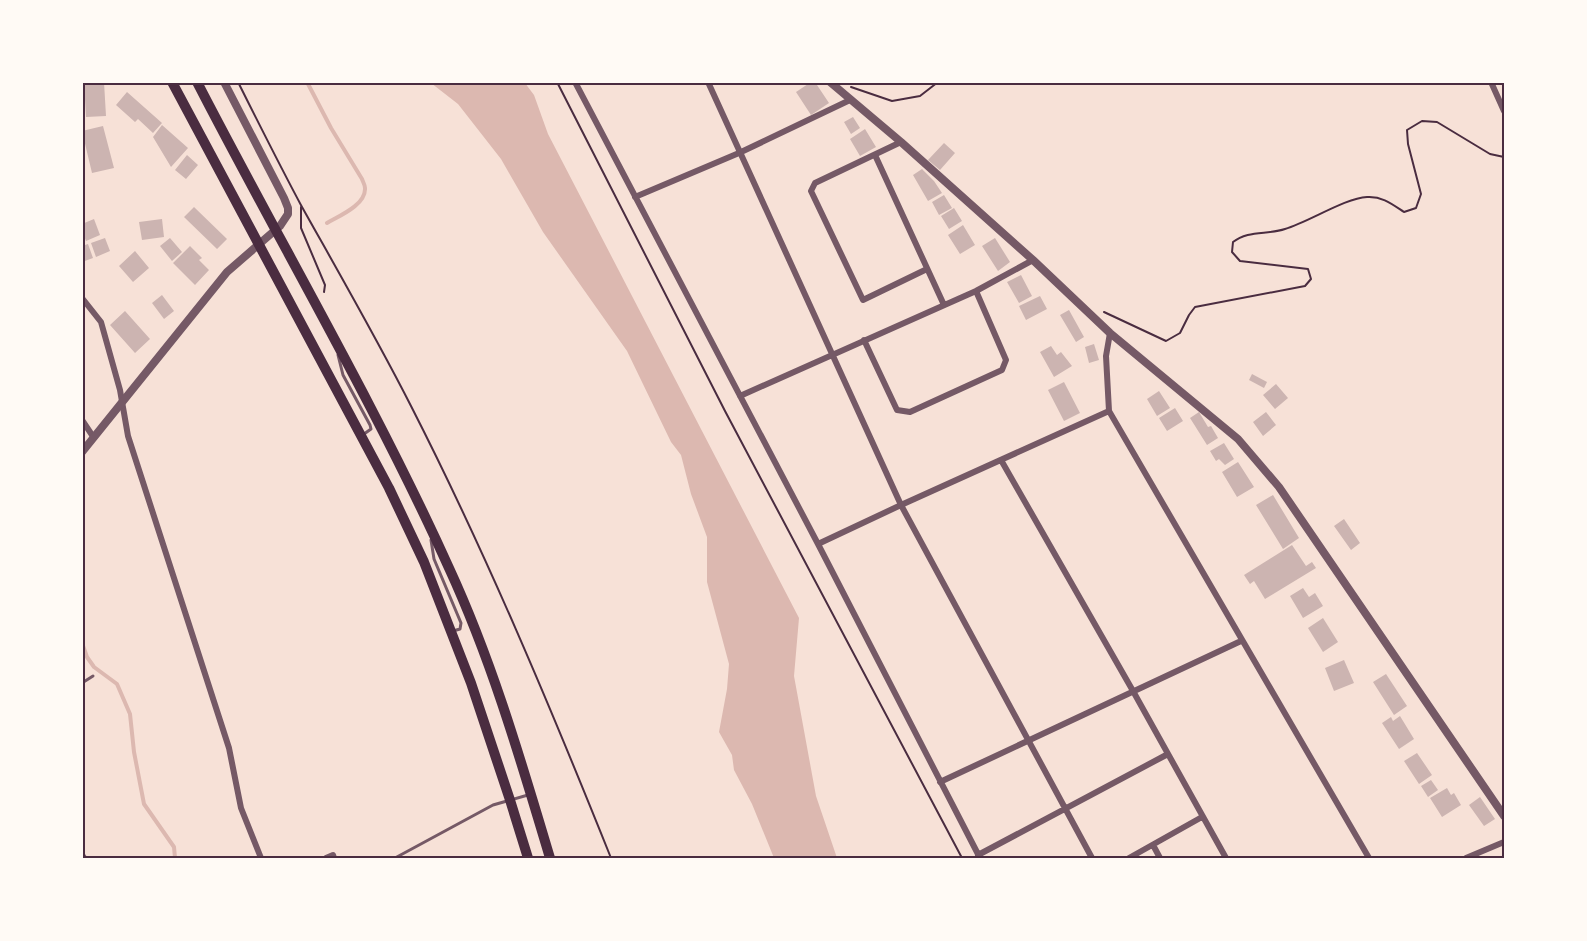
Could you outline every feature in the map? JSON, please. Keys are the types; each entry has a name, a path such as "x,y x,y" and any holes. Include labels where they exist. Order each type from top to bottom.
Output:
{"highway":[{"path":"172,82 389,488 424,562 453,632 528,858"},
{"path":"197,82 402,466 428,521 476,633 550,858"}],"street":[{"path":"82,452 227,272 276,232 285,221 288,208 224,82"},
{"path":"575,82 818,544 979,857 1064,808 1168,754"},
{"path":"708,82 901,505 1092,858"},
{"path":"1491,82 1504,111"},
{"path":"833,85 901,142 1033,260 1110,333 1238,439 1279,487 1504,816"},
{"path":"635,197 739,153 850,100"},
{"path":"901,142 815,183 812,191 863,300 927,269"},
{"path":"875,155 944,305"},
{"path":"740,396 976,291 1033,260"},
{"path":"864,340 897,410 910,412 1002,370 1006,360 976,291"},
{"path":"82,298 101,322 120,390 128,436 229,748 241,808 261,858"},
{"path":"1110,333 1106,356 1109,411 1369,858"},
{"path":"818,544 1109,411"},
{"path":"82,420 94,438"},
{"path":"1001,460 1226,858"},
{"path":"940,782 1241,641"},
{"path":"1130,858 1202,817"},
{"path":"1466,858 1504,842"},
{"path":"1153,845 1160,858"},
{"path":"326,858 333,855 334,858"}],"lane":[{"path":"332,333 343,375 370,425 371,429 361,435"},
{"path":"428,521 434,559 461,623 460,629 453,632"},
{"path":"82,683 93,676"},
{"path":"395,858 493,805 531,795"}],"path":[{"path":"238,82 301,204 411,405 548,704 611,858"},
{"path":"557,82 725,411 962,858"},
{"path":"833,85 853,87 892,100 920,96 938,82"},
{"path":"1086,310 1104,312 1166,341 1180,333 1195,307 1305,286 1311,279 1308,269 1240,261 1232,252 1233,243 1241,236 1283,230 1348,201 1365,197 1381,198 1404,212 1416,208 1420,194 1408,144 1407,130 1422,121 1437,122 1490,154 1504,157"},
{"path":"301,204 301,228 325,285 324,295"}],"shaded area":[{"path":"431,83 525,83 534,95 548,134 799,618 794,676 816,796 837,858 774,858 752,804 734,770 732,755 719,732 729,664 707,582 707,537 691,494 681,455 671,442 627,351 543,232 501,159 458,104"}],"building":[{"path":"84,82 104,82 106,116 86,117"},
{"path":"811,82 815,82 829,103 811,115 796,92"},
{"path":"127,92 162,123 153,133 138,119 135,122 116,105"},
{"path":"853,117 860,128 851,134 844,122"},
{"path":"162,125 188,148 171,167 153,137"},
{"path":"103,126 114,168 92,173 82,131"},
{"path":"865,129 876,147 860,156 850,139"},
{"path":"944,143 955,153 940,170 928,160"},
{"path":"187,155 198,165 186,179 175,170"},
{"path":"922,169 942,193 928,201 913,175"},
{"path":"944,195 952,208 939,215 932,202"},
{"path":"194,207 227,239 217,249 184,217"},
{"path":"954,208 962,221 949,229 941,216"},
{"path":"94,219 100,235 86,241 82,224"},
{"path":"162,219 164,237 142,240 139,222"},
{"path":"963,225 975,245 960,254 948,235"},
{"path":"105,238 110,251 96,257 91,243"},
{"path":"170,238 182,252 172,261 160,246"},
{"path":"995,238 1010,262 998,271 982,246"},
{"path":"88,244 93,258 82,262 82,246"},
{"path":"190,246 202,258 199,260 209,270 195,285 173,263"},
{"path":"135,251 149,268 133,282 119,266"},
{"path":"1021,275 1032,296 1019,303 1007,282"},
{"path":"162,295 174,311 164,319 152,303"},
{"path":"1040,296 1047,309 1026,320 1019,306"},
{"path":"1069,310 1084,337 1076,342 1060,315"},
{"path":"125,311 150,339 135,353 110,325"},
{"path":"1094,344 1099,360 1089,363 1085,347"},
{"path":"1051,346 1057,355 1061,352 1072,366 1054,377 1040,352"},
{"path":"1252,374 1267,382 1264,388 1249,380"},
{"path":"1064,382 1080,413 1064,421 1048,390"},
{"path":"1276,384 1288,398 1275,409 1263,395"},
{"path":"1159,391 1170,408 1157,416 1147,399"},
{"path":"1175,408 1183,421 1167,431 1159,418"},
{"path":"1199,412 1218,438 1207,445 1190,418"},
{"path":"1266,412 1276,425 1263,436 1253,422"},
{"path":"1224,443 1234,459 1225,465 1219,459 1216,461 1210,451"},
{"path":"1238,462 1254,487 1237,497 1222,472"},
{"path":"1273,495 1299,538 1283,549 1256,505"},
{"path":"1344,519 1360,543 1351,550 1334,526"},
{"path":"1292,545 1306,566 1312,562 1316,568 1265,599 1254,581 1250,584 1244,575"},
{"path":"1303,588 1309,597 1315,593 1323,606 1303,618 1290,596"},
{"path":"1323,618 1338,642 1323,652 1308,628"},
{"path":"1344,660 1354,683 1334,691 1325,668"},
{"path":"1386,674 1407,706 1394,715 1373,682"},
{"path":"1400,716 1414,739 1399,749 1382,723 1391,717 1393,721"},
{"path":"1417,753 1432,775 1419,784 1404,761"},
{"path":"1431,780 1438,790 1428,797 1421,786"},
{"path":"1447,788 1451,795 1454,793 1461,805 1442,817 1430,798"},
{"path":"1480,797 1495,819 1484,826 1469,805"}],"waterway":[{"path":"307,82 365,187 364,194 357,205 327,223"},
{"path":"82,643 94,667 117,684 130,714 134,752 144,804 174,847 175,858"}]}
